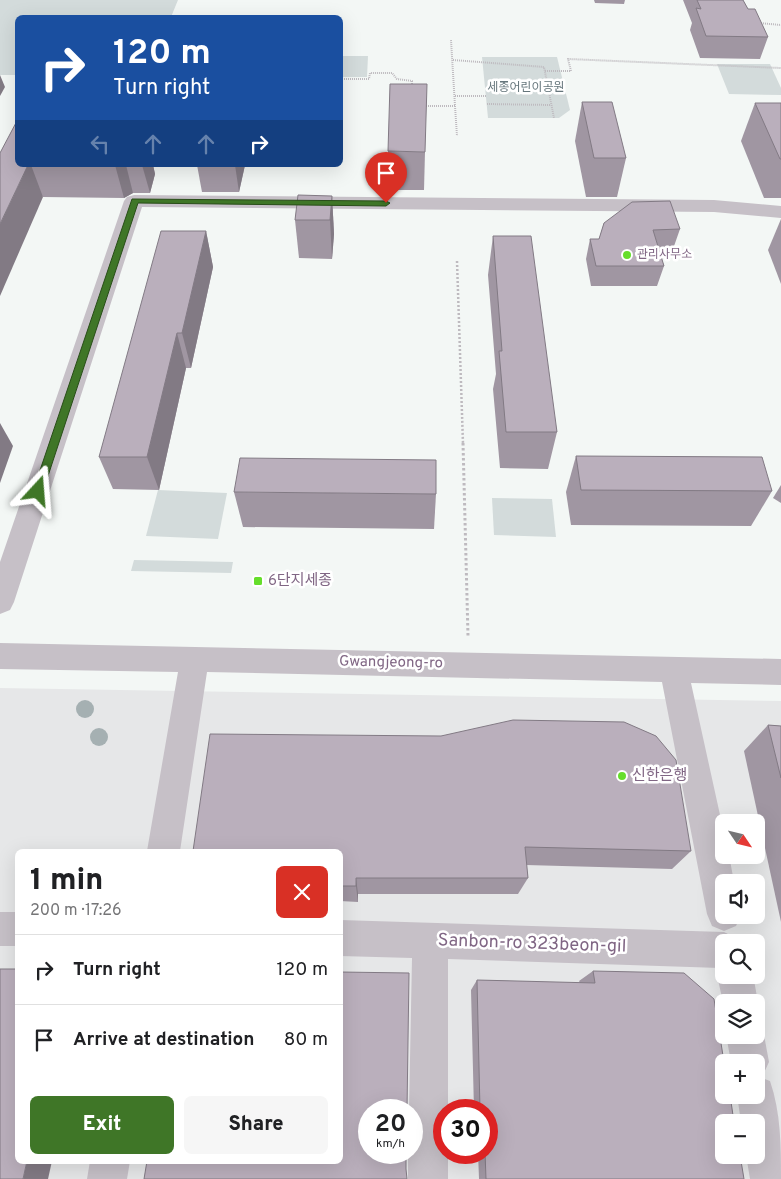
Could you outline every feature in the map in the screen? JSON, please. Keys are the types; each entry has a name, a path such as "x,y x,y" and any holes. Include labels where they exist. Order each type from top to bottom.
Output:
{"street":[{"path":"0,602 134,201 714,206 781,212"},
{"name":"Gwangjeong-ro","path":"0,656 468,664 781,672"},
{"path":"163,849 195,659"},
{"path":"674,670 716,874"},
{"path":"0,929 15,929"},
{"name":"Sanbon-ro 323beon-gil","path":"343,938 715,950"},
{"path":"428,1179 430,941"},
{"path":"758,1104 770,1179"},
{"path":"107,1179 110,1164"}],"path":[{"path":"754,22 781,25"},
{"path":"451,40 457,136"},
{"path":"545,71 571,71 568,59 781,68"},
{"path":"453,60 503,63 517,67 544,67 554,118"},
{"path":"343,79 369,79 370,73 392,73 397,79 412,81 412,90"},
{"path":"455,96 486,96"},
{"path":"487,104 551,105"},
{"path":"421,106 455,106"},
{"path":"457,260 467,539 468,664"}],"shaded area":[{"path":"0,688 781,701 781,1179 0,1179"}],"green space":[{"path":"0,0 178,0 172,15 15,15 15,75 0,75"},
{"path":"343,56 368,56 367,77 343,77"},
{"name":"세종어린이공원","path":"482,57 557,57 570,110 559,118 488,118"},
{"path":"717,64 770,64 781,88 781,95 729,94"},
{"path":"158,490 227,493 218,539 146,536"},
{"path":"492,498 552,499 556,537 494,535"},
{"path":"134,560 233,562 231,573 131,571"}],"building":[{"path":"697,0 743,0 748,9 755,9 768,37 706,36 696,8 701,9"},
{"path":"390,84 427,84 425,152 388,151"},
{"path":"582,102 612,102 626,158 594,158"},
{"path":"755,103 781,103 781,159 780,159"},
{"path":"15,125 15,167 27,167 0,224 0,153"},
{"path":"298,195 332,196 330,220 295,220"},
{"path":"670,201 680,229 653,230 664,266 596,266 590,239 599,239 604,223 632,202"},
{"path":"161,231 206,231 182,333 177,333 147,457 99,457"},
{"path":"493,236 531,236 557,432 506,432 499,351 502,351"},
{"path":"576,456 762,457 772,491 581,490"},
{"path":"240,458 436,460 436,494 234,492"},
{"path":"513,720 624,722 656,736 676,760 691,851 525,847 528,878 356,878 356,886 343,886 343,849 193,849 210,734 441,736"},
{"path":"768,725 781,726 781,778"},
{"path":"0,969 15,969 15,1164 26,1164 23,1179 0,1179"},
{"path":"593,971 684,973 714,999 715,1044 721,1044 723,1054 715,1054 715,1104 731,1104 733,1114 715,1114 715,1164 742,1164 744,1179 486,1179 485,1164 498,1164 498,1099 480,1099 477,980 595,983"},
{"path":"343,972 409,973 407,1099 358,1099 358,1164 406,1164 407,1179 144,1179 146,1164 343,1164"}],"place":[{"name":"관리사무소","path":"627,255"},
{"name":"6단지세종","path":"258,581"},
{"name":"신한은행","path":"622,776"}],"route":[{"path":"38,491 107,288 134,201 386,203"}]}
